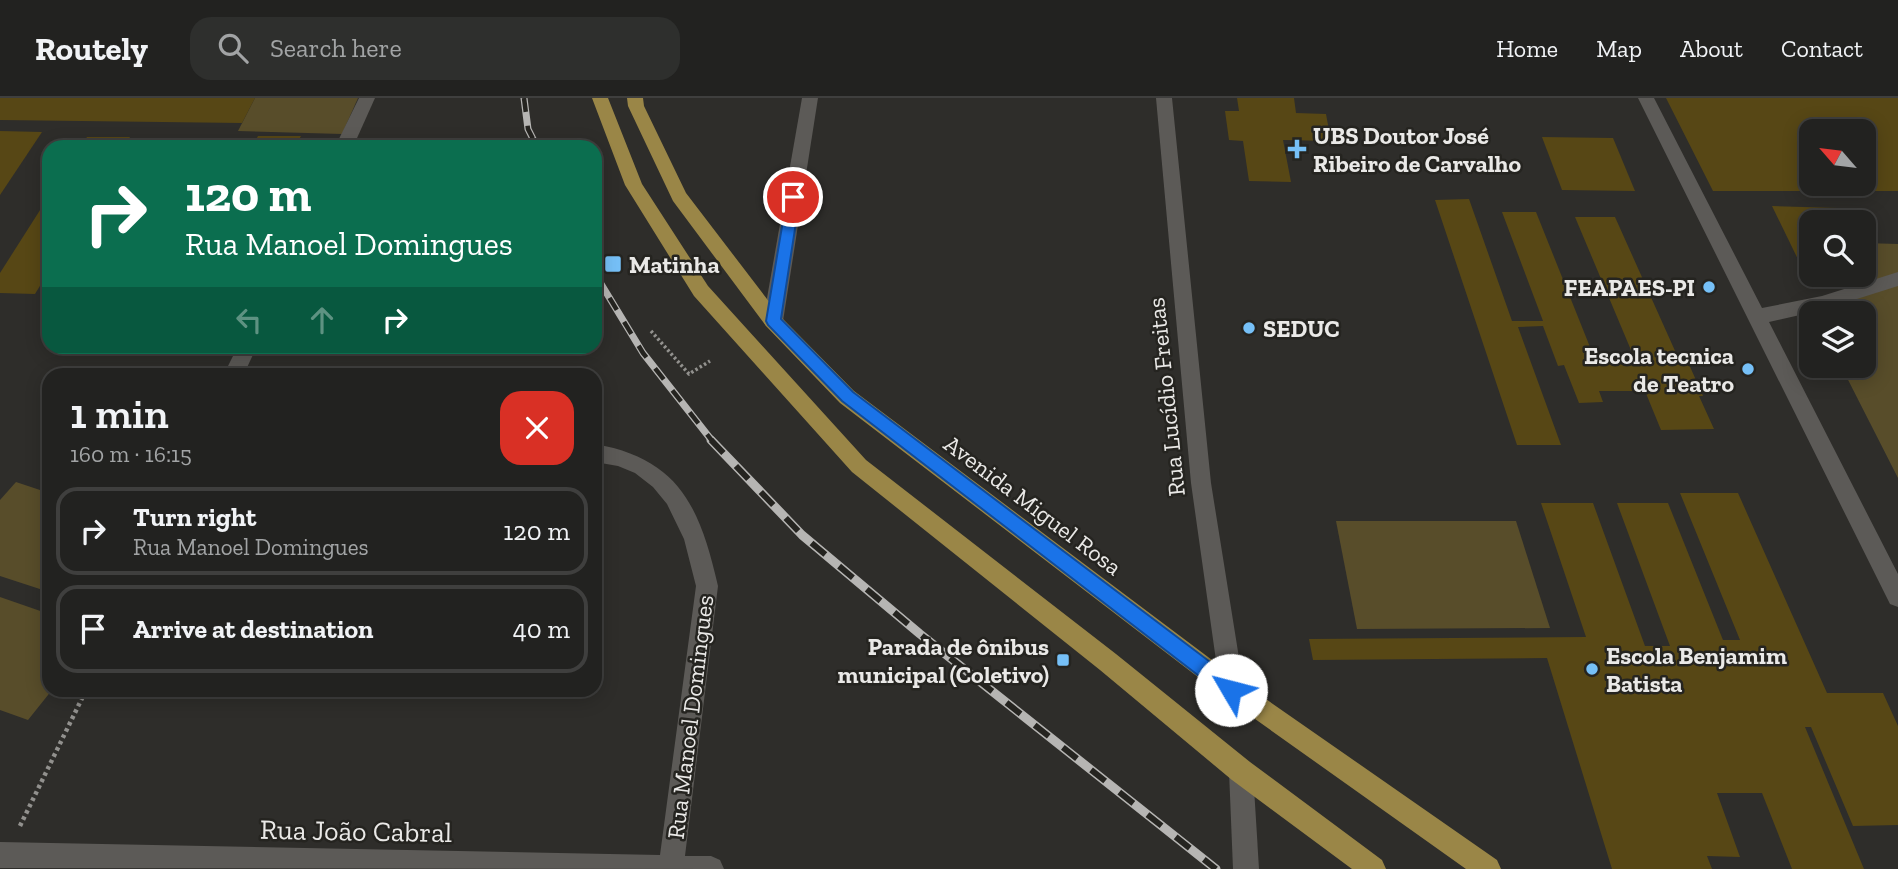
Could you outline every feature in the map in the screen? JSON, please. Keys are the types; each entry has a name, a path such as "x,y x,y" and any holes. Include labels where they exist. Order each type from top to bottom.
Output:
{"main road":[{"path":"600,98 634,185 702,291 767,367 859,466 1241,771 1373,869"},
{"name":"Avenida Miguel Rosa","path":"635,98 636,106 679,196 773,321 847,397 1231,690 1488,869"}],"street":[{"path":"347,140 367,98"},
{"path":"773,321 810,98"},
{"name":"Rua Lucídio Freitas","path":"1164,98 1201,483 1231,690"},
{"path":"1646,98 1898,597"},
{"path":"1757,317 1822,303 1898,279"},
{"name":"Rua Manoel Domingues","path":"602,454 618,455 635,461 658,478 682,509 699,544 707,586 672,868"},
{"path":"1241,771 1245,869"},
{"name":"Rua João Cabral","path":"3,855 120,864 711,869"}],"path":[{"path":"651,331 689,374 710,361"},
{"path":"3,855 82,697"}],"shaded area":[{"path":"255,98 358,98 342,134 238,131"},
{"path":"1876,243 1898,244 1898,478 1847,378 1876,378 1876,301 1845,301 1858,287 1876,287"},
{"path":"16,482 42,491 42,590 0,576 0,500"},
{"path":"1336,521 1516,521 1550,628 1357,629"},
{"path":"0,597 42,612 42,697 46,697 28,720 0,710"}],"building":[{"path":"0,98 255,98 242,123 0,120"},
{"path":"1237,98 1294,98 1296,113 1326,114 1331,141 1283,140 1291,182 1249,181 1243,141 1229,140 1225,111 1239,111"},
{"path":"1666,98 1898,98 1898,191 1876,191 1876,119 1799,119 1799,191 1713,191"},
{"path":"0,131 42,132 0,195"},
{"path":"258,136 301,136 299,140 256,140"},
{"path":"87,137 130,137 128,140 85,140"},
{"path":"1542,137 1613,138 1635,191 1562,190"},
{"path":"171,138 214,138 213,140 170,140"},
{"path":"1469,199 1512,321 1543,321 1502,212 1536,212 1596,362 1636,362 1575,217 1615,217 1676,353 1684,353 1714,429 1661,430 1645,391 1599,391 1603,402 1579,403 1564,365 1558,366 1543,326 1518,327 1561,445 1517,445 1435,200"},
{"path":"1772,206 1837,208 1838,210 1799,210 1799,261"},
{"path":"42,207 42,282 35,294 0,293 0,273"},
{"path":"1680,493 1738,493 1827,693 1883,693 1898,726 1898,825 1853,826 1811,727 1805,727 1864,869 1792,869 1762,793 1717,793 1740,857 1707,856 1712,869 1612,869 1547,658 1313,660 1309,639 1586,637 1541,503 1593,503 1645,646 1670,646 1617,503 1668,503 1723,640 1740,640"}],"railway":[{"path":"524,98 528,129 534,140"},
{"path":"602,286 643,353 713,442"},
{"path":"711,440 802,535 920,634 1216,869"}],"place":[{"name":"UBS Doutor José Ribeiro de Carvalho","path":"1297,149"},
{"name":"Matinha","path":"613,264"},
{"name":"FEAPAES-PI","path":"1709,287"},
{"name":"SEDUC","path":"1249,328"},
{"name":"Escola tecnica de Teatro","path":"1748,369"},
{"name":"Parada de ônibus municipal (Coletivo)","path":"1063,660"},
{"name":"Escola Benjamim Batista","path":"1592,669"}],"route":[{"path":"793,197 773,321 847,397 1231,690"}]}
